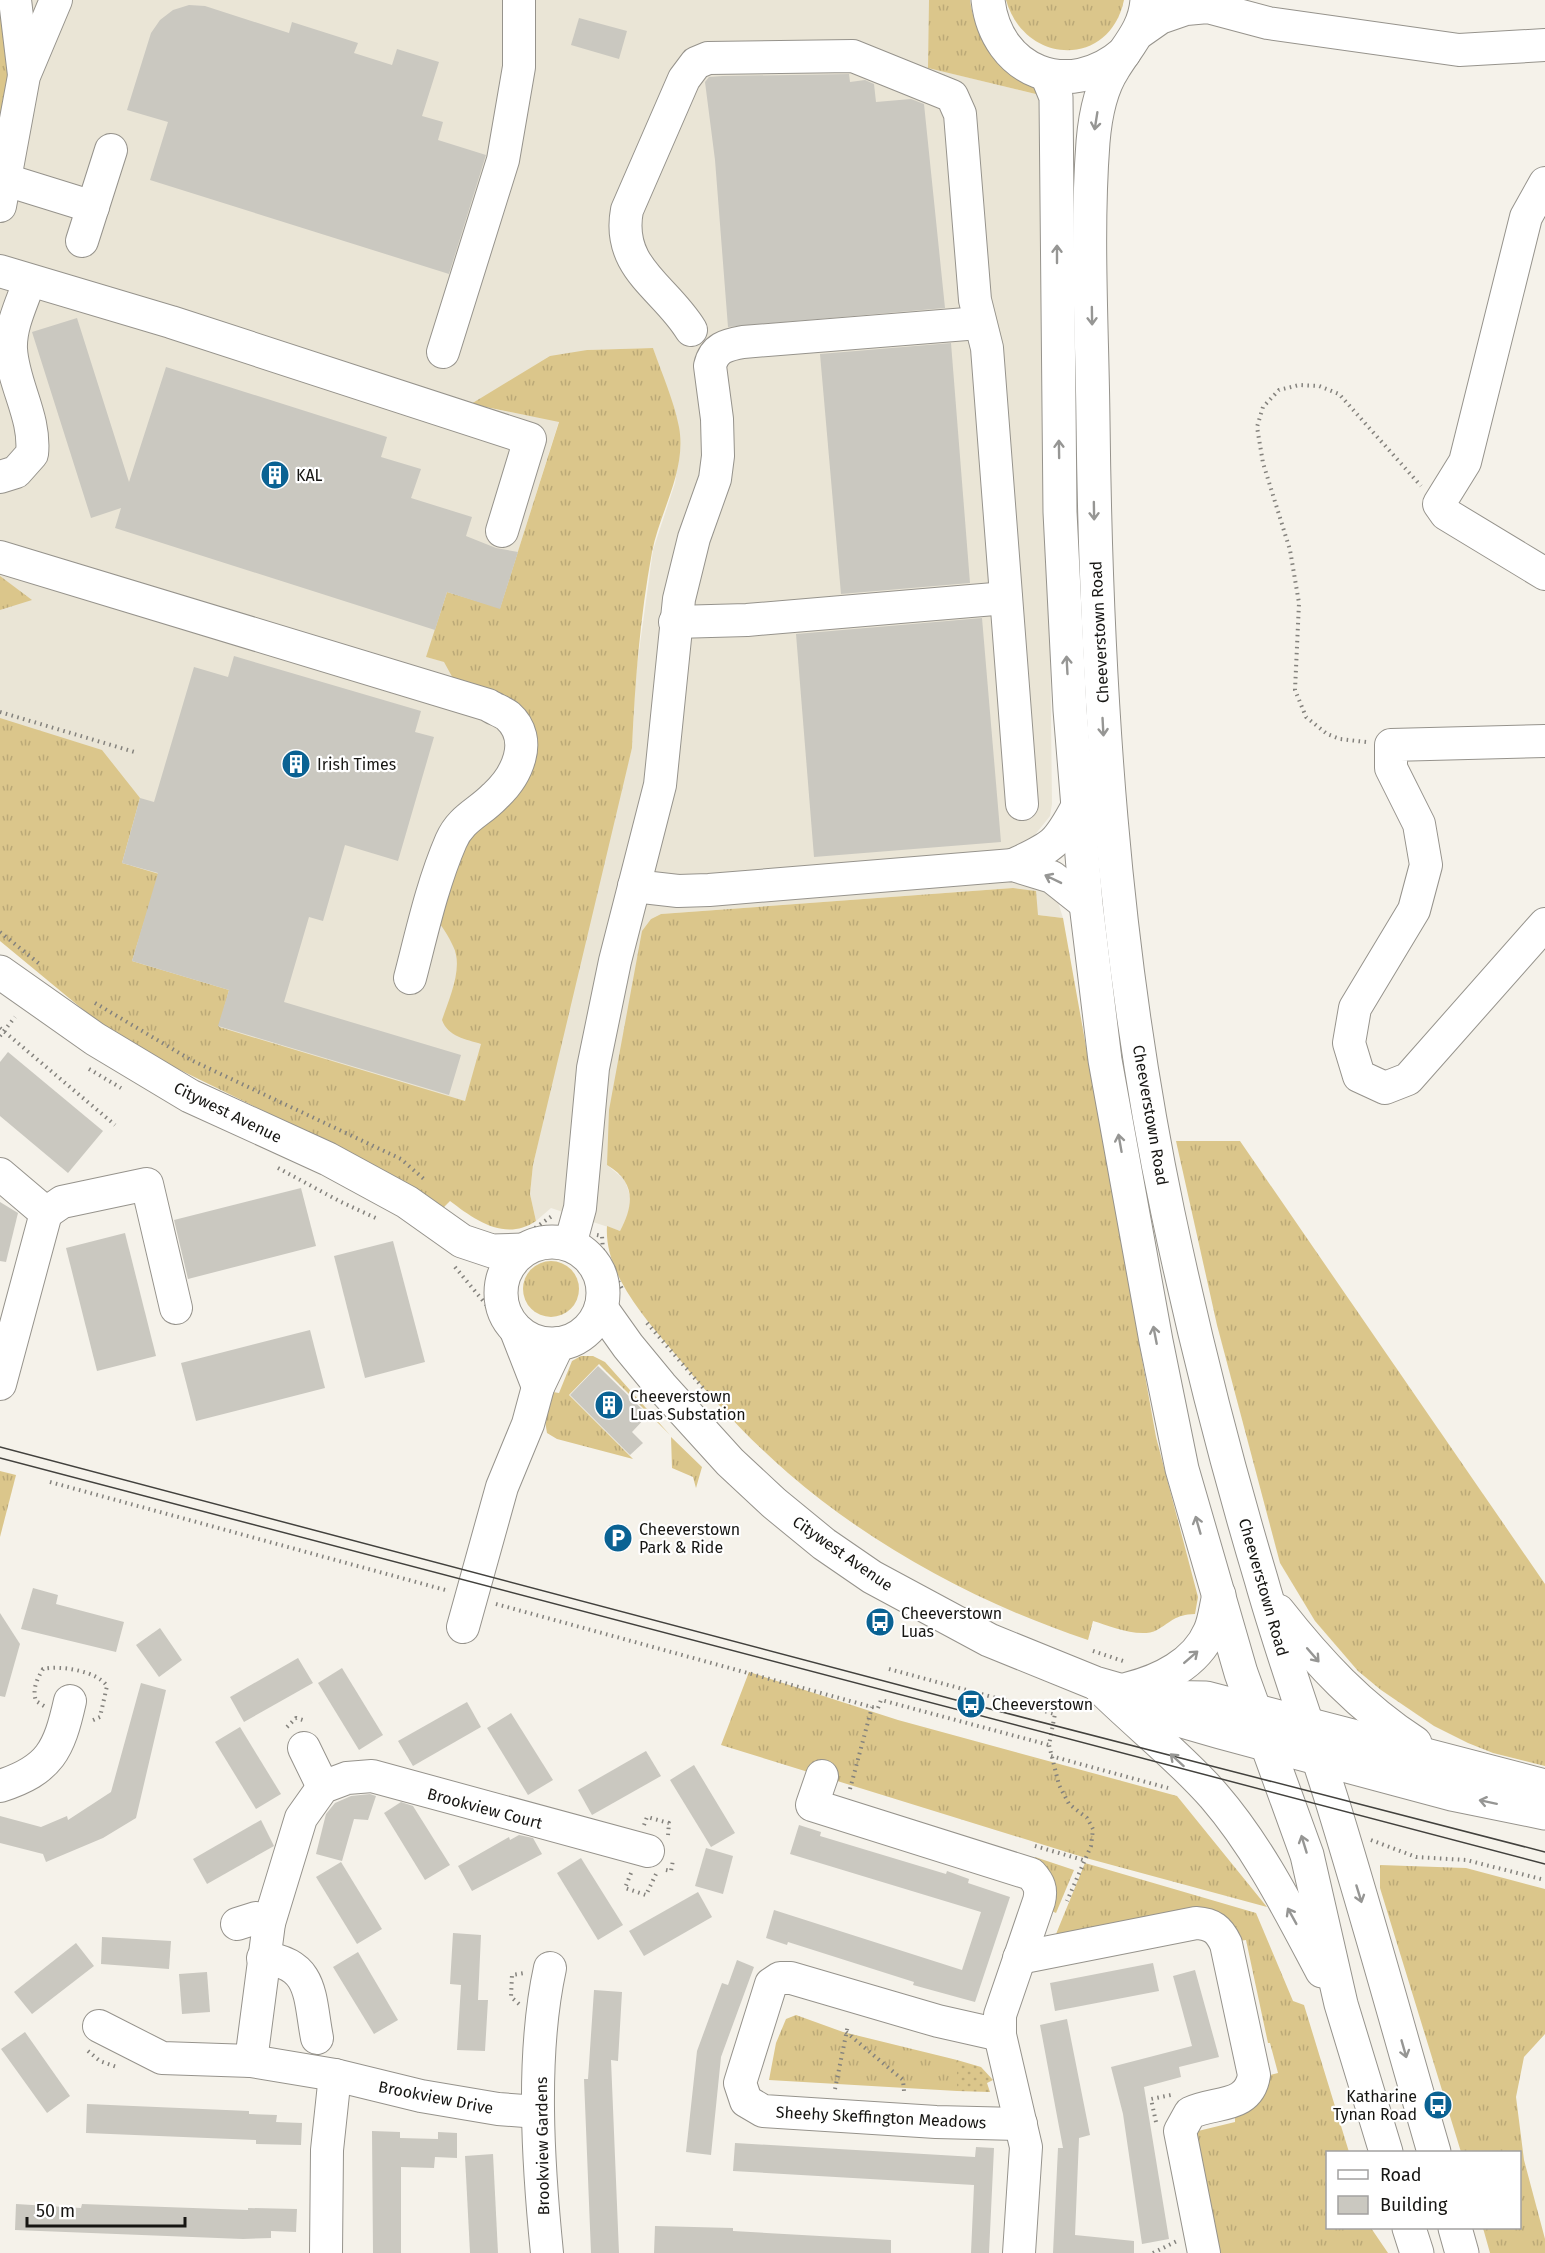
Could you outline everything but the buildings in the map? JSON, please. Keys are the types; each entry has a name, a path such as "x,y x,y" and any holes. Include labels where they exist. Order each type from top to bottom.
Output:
{"main road":[{"path":"988,0 990,20 1002,44 1022,63 1047,75 1069,77 1091,74 1111,64 1134,41"},
{"name":"Cheeverstown Road","path":"1147,0 1134,41 1111,72 1099,104 1093,141 1091,219 1095,582 1104,752 1114,865 1143,1069 1168,1211 1203,1360 1265,1592 1389,1992 1434,2151"},
{"name":"Cheeverstown Road","path":"1047,75 1056,97 1060,512 1077,807 1105,1060 1156,1341 1182,1469 1254,1710 1307,1855 1341,2004 1386,2151"},
{"name":"Citywest Avenue","path":"0,972 95,1039 190,1096 328,1159 407,1202 457,1252 504,1312"},
{"path":"565,1342 615,1304 603,1293 601,1278 573,1237 538,1243 529,1239 508,1266 504,1312 530,1339 547,1344 565,1342 595,1337 628,1346"},
{"name":"Citywest Avenue","path":"457,1252 492,1251 529,1239"},
{"name":"Citywest Avenue","path":"615,1304 628,1346 730,1462 824,1544 872,1577 989,1640 1123,1683 1254,1710"},
{"path":"1265,1592 1307,1648 1342,1686 1377,1716 1437,1758"},
{"path":"1219,1594 1210,1631 1195,1653 1166,1676 1123,1683 1223,1807 1268,1871 1341,2004"},
{"name":"Citywest Avenue","path":"1123,1683 1175,1719 1318,1758"},
{"path":"1254,1710 1545,1786"},
{"path":"1318,1758 1452,1794 1545,1813"},
{"path":"1409,2229 1417,2253"},
{"path":"1455,2229 1462,2253"}],"street":[{"path":"15,0 24,76"},
{"path":"20,0 42,4 56,0"},
{"path":"56,0 24,76 3,193 93,207"},
{"path":"443,352 503,160 519,67 519,0"},
{"path":"1256,0 1274,6 1312,30"},
{"path":"1134,41 1160,18 1186,9 1208,7 1268,23 1459,50 1545,45"},
{"path":"691,330 678,309 645,277 630,257 623,230 627,210 684,79 696,63 708,58 853,56 952,96 960,114 975,300 987,348 1022,804"},
{"path":"82,241 111,150"},
{"path":"1545,183 1526,217 1465,462 1439,504 1446,514 1545,574"},
{"path":"0,477 16,472 32,454 31,423 11,351 14,276 171,322 530,439 502,531"},
{"path":"573,1237 593,1068 634,886 660,785 675,622 694,538 715,478 718,456 717,419 710,366 720,348 743,342 980,323"},
{"path":"0,557 477,701 509,717 522,741 520,761 509,782 493,799 468,816 452,839 435,884 410,978"},
{"path":"675,622 747,620 1006,598"},
{"path":"1545,741 1391,745 1391,768 1419,824 1426,865 1414,910 1356,1008 1349,1043 1359,1076 1385,1088 1408,1079 1545,924"},
{"path":"1013,866 1045,850 1060,839 1077,807"},
{"path":"634,886 678,891 709,890 1013,866 1052,877 1086,904"},
{"path":"0,1174 46,1213"},
{"path":"0,1384 46,1213 62,1202 147,1184 176,1308"},
{"path":"504,1312 538,1387"},
{"path":"463,1627 502,1486 528,1422 538,1387 565,1342"},
{"path":"0,1786 31,1773 52,1755 64,1729 70,1701"},
{"path":"251,2061 268,1923 301,1818 323,1787 299,1735"},
{"name":"Brookview Court","path":"323,1787 347,1778 372,1776 653,1849"},
{"path":"822,1776 812,1805 1031,1874 1038,1882 1041,1892 1000,2015 1000,2035 1026,2147 1019,2253"},
{"path":"237,1924 256,1918 268,1923"},
{"path":"1019,1958 1196,1923 1208,1924 1220,1932 1226,1944 1254,2075 1252,2088 1246,2096 1190,2113 1180,2131 1204,2253"},
{"path":"263,1958 288,1963 303,1975 309,1987 317,2038"},
{"name":"Brookview Gardens","path":"539,1969 545,1992 538,2112 548,2253"},
{"name":"Sheehy Skeffington Meadows","path":"1000,2035 938,2021 790,1978 780,1978 771,1983 740,2083 746,2102 763,2111 936,2122 1021,2124"},
{"name":"Brookview Drive","path":"90,2035 162,2058 251,2061 335,2075 421,2096 498,2109 538,2112"},
{"path":"326,2253 327,2150 335,2075"}],"path":[{"path":"1391,745 1340,739 1327,734 1306,717 1295,690 1299,603 1290,550 1263,463 1257,427 1263,407 1279,390 1299,385 1319,386 1338,394 1439,504"},
{"path":"0,712 138,753"},
{"path":"0,932 43,967"},
{"path":"89,1000 191,1060 401,1159 432,1188"},
{"path":"7,1012 24,1023"},
{"path":"0,1036 2,1029 15,1017"},
{"path":"2,1029 115,1125"},
{"path":"79,1062 107,1082 128,1092"},
{"path":"271,1164 341,1202 381,1220"},
{"path":"529,1239 550,1215 573,1237 602,1236 615,1304"},
{"path":"457,1252 474,1288 504,1312"},
{"path":"641,1316 723,1411"},
{"path":"1082,1648 1123,1683"},
{"path":"889,1669 1055,1714 1049,1745 1061,1792 1093,1829 1091,1846 1083,1860 1063,1911"},
{"path":"880,1700 1049,1745"},
{"path":"860,1792 849,1789 872,1707"},
{"path":"1051,1756 1172,1789"},
{"path":"653,1849 625,1888 646,1894 657,1873 671,1871 653,1849 648,1817 669,1823 653,1849"},
{"path":"1368,1839 1416,1857 1466,1860 1545,1880"},
{"path":"1028,1843 1083,1860"},
{"path":"523,2011 511,1997 512,1975 539,1969"},
{"path":"835,2089 848,2025"},
{"path":"846,2032 903,2080 904,2091"},
{"path":"90,2035 100,2061 120,2068"},
{"path":"1156,2123 1152,2099 1182,2092"},
{"path":"1153,2253 1178,2240 1176,2229"}],"shaded area":[{"path":"0,0 929,0 929,68 1044,96 1052,804 1050,816 1034,836 1047,862 1049,894 1058,902 1063,918 1038,915 1013,888 661,914 651,919 607,1165 625,1180 630,1196 630,1211 620,1231 551,1208 536,1221 530,1194 533,1165 597,884 632,748 635,680 653,550 675,483 679,458 679,428 653,348 587,350 472,405 559,421 500,609 426,657 509,678 489,1029 465,1101 439,1207 0,914"}],"green space":[{"path":"929,0 970,0 979,31 996,56 1044,96 928,68"},
{"path":"1006,0 1124,0 1116,22 1102,38 1086,47 1067,50 1048,47 1030,37 1016,22"},
{"path":"0,13 11,40 12,68 0,125"},
{"path":"653,348 674,407 680,443 676,475 652,552 644,601 632,748 533,1165 530,1194 536,1221 524,1227 502,1229 480,1221 450,1201 444,1207 331,1144 121,1041 0,941 0,718 102,750 140,798 122,863 159,874 132,961 229,990 219,1027 465,1101 481,1044 453,1034 442,1020 454,983 457,963 449,937 436,916 436,890 526,743 455,682 444,662 426,657 447,592 500,608 559,422 471,404 550,356 587,350"},
{"path":"0,576 32,600 0,610"},
{"path":"1013,888 1036,891 1038,915 1063,918 1156,1437 1198,1597 1195,1614 1178,1617 1150,1632 1125,1631 1093,1621 1088,1640 1048,1626 930,1571 856,1526 788,1473 741,1429 712,1397 637,1307 618,1276 608,1243 607,1226 620,1231 630,1203 628,1186 607,1165 609,1110 642,931 651,919 661,914"},
{"path":"1176,1141 1240,1141 1545,1584 1545,1766 1493,1753 1468,1743 1434,1726 1381,1690 1358,1671 1315,1621 1280,1563 1217,1325"},
{"path":"551,1261 566,1266 574,1274 579,1289 574,1304 566,1312 551,1317 536,1312 528,1304 523,1289 528,1274 536,1266"},
{"path":"581,1356 593,1356 605,1362 670,1435 599,1364 569,1395 633,1459 557,1439 547,1433 545,1421 553,1392 559,1393 572,1361"},
{"path":"671,1437 702,1467 696,1488 693,1477 672,1468"},
{"path":"0,1471 16,1475 0,1537"},
{"path":"749,1672 898,1720 1177,1796 1267,1907 1086,1858 721,1745"},
{"path":"1035,1857 1074,1870 1056,1913 1045,1908 1031,1871"},
{"path":"1085,1863 1256,1913 1293,2001 1304,2005 1349,2151 1326,2151 1326,2229 1372,2229 1388,2253 1209,2253 1187,2140 1198,2131 1235,2122 1235,2117 1249,2110 1256,2102 1261,2077 1278,2073 1270,2043 1268,2043 1246,1940 1231,1942 1224,1929 1054,1939"},
{"path":"1380,1865 1466,1868 1545,1889 1545,2034 1524,2057 1516,2097 1524,2160 1545,2239 1545,2253 1490,2253 1483,2229 1521,2229 1521,2151 1461,2151 1380,1888"},
{"path":"796,2015 843,2032 957,2060 957,2091 769,2080 776,2043 786,2019"},
{"path":"957,2060 981,2067 993,2080 987,2083 990,2092 957,2091"}],"tram line":[{"path":"0,1447 971,1704 1545,1852"},
{"path":"0,1458 1545,1864"}],"place":[{"name":"KAL","path":"275,475"},
{"name":"Irish Times","path":"296,764"},
{"name":"Cheeverstown Luas Substation","path":"609,1405"},
{"name":"Cheeverstown Park & Ride","path":"618,1538"},
{"name":"Cheeverstown Luas","path":"880,1622"},
{"name":"Cheeverstown","path":"971,1704"},
{"name":"Katharine Tynan Road","path":"1438,2105"}]}
